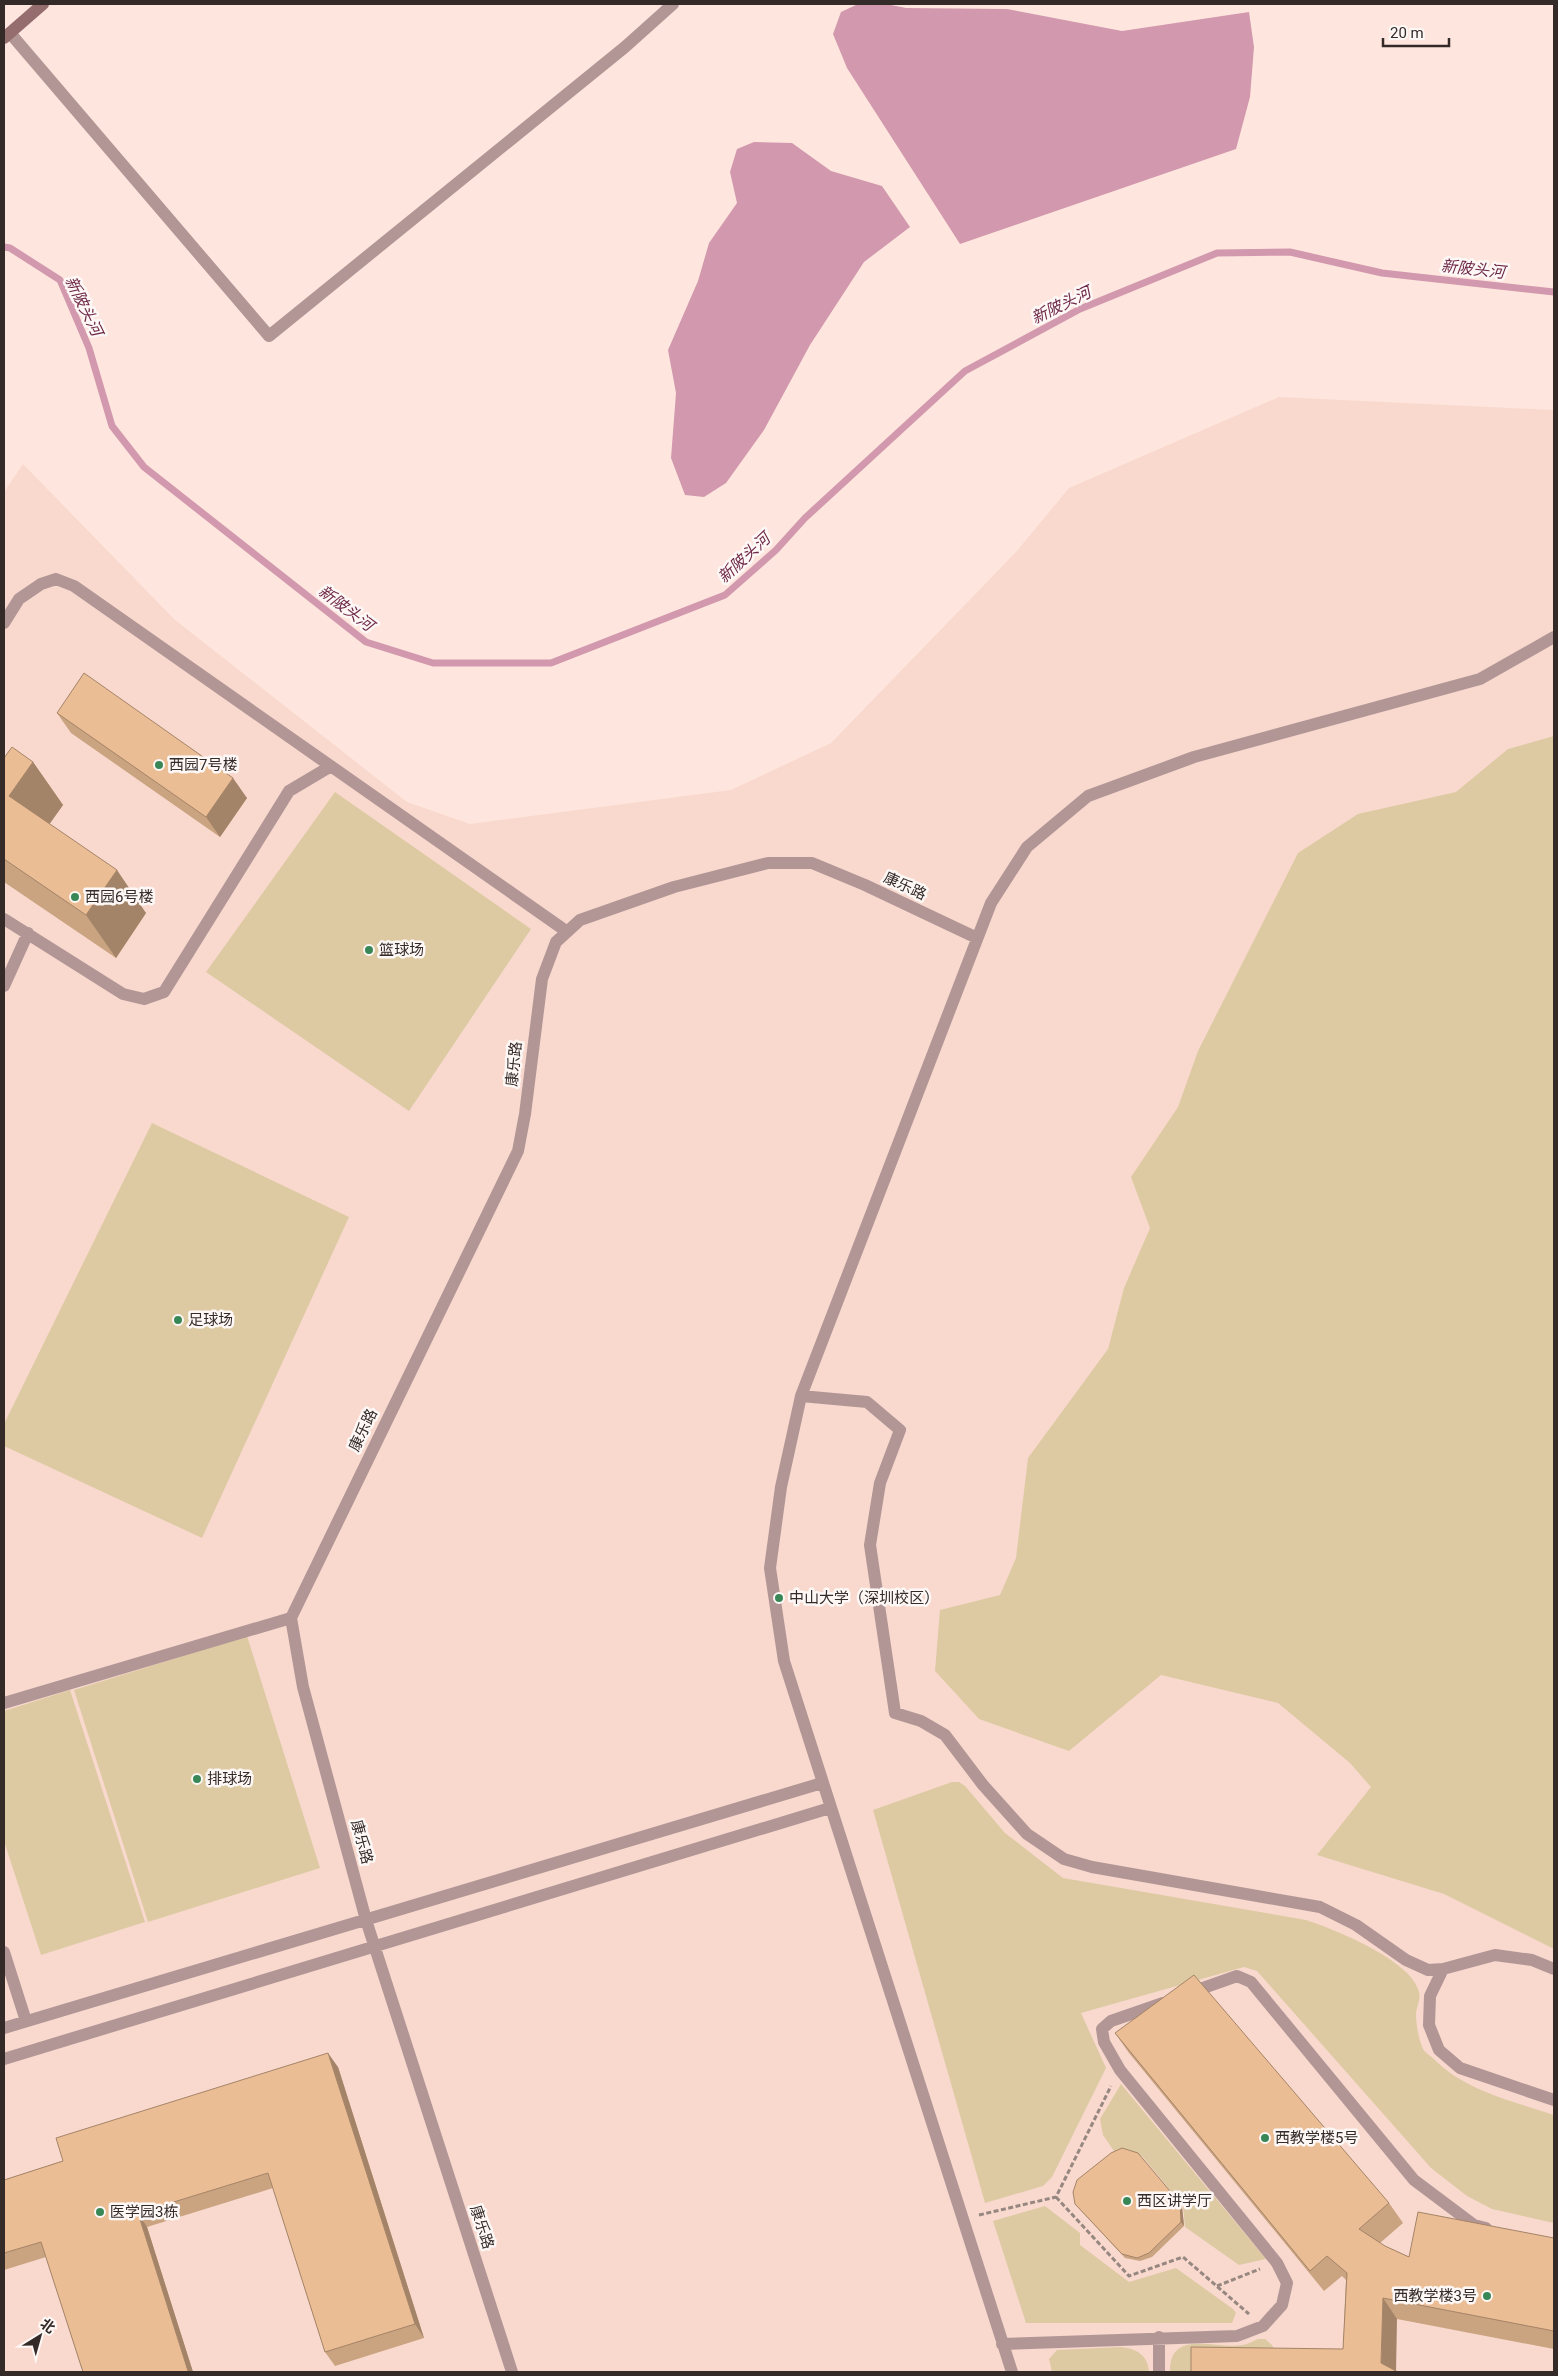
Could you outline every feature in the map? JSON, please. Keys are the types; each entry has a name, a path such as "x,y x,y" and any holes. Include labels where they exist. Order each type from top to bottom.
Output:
{"street":[{"path":"43,4 7,36 269,336 624,47 673,4"},
{"path":"4,623 19,599 41,584 56,580 74,586 566,931"},
{"path":"1012,2372 784,1661 770,1568 781,1487 801,1396 991,903 1027,848 1088,796 1194,757 1480,679 1554,637"},
{"path":"4,918 124,994 144,999 164,992 289,791 331,766"},
{"name":"康乐路","path":"512,2372 366,1920 303,1687 291,1618 518,1151 525,1114 542,979 556,942 566,931 580,920 674,887 768,864 812,863 865,884 977,938"},
{"path":"4,986 28,933"},
{"path":"801,1396 867,1402 900,1430 880,1483 870,1545 895,1713 921,1721 944,1735 983,1785 1027,1834 1064,1858 1092,1867 1320,1907 1356,1925 1406,1960 1428,1970 1443,1970 1495,1955 1532,1960 1554,1969"},
{"path":"4,1703 291,1618"},
{"path":"4,2028 822,1783"},
{"path":"4,2059 830,1808"},
{"path":"4,1952 26,2021"},
{"path":"1443,1970 1430,1996 1429,2024 1438,2050 1460,2068 1554,2100"},
{"path":"1002,2344 1159,2337 1237,2336 1263,2326 1282,2305 1286,2283 1277,2263 1120,2070 1104,2042 1102,2029 1111,2021 1237,1976 1251,1982 1414,2180 1474,2225 1497,2231"},
{"path":"1159,2337 1159,2372"}],"path":[{"path":"1056,2197 1120,2070"},
{"path":"979,2215 1056,2197"},
{"path":"1056,2197 1128,2276 1183,2257 1263,2326"},
{"path":"1216,2286 1277,2263"}],"shaded area":[{"path":"858,4 886,4 906,8 1007,9 1122,31 1249,12 1254,47 1250,97 1236,149 960,244 847,68 833,34 841,12"},
{"path":"754,142 792,143 831,171 882,186 910,227 864,262 810,345 764,430 726,483 704,497 685,495 671,458 676,393 668,350 698,281 709,243 737,203 730,172 737,149"},
{"name":"中山大学（深圳校区）","path":"1279,397 1554,410 1554,2372 4,2372 4,492 23,464 174,619 407,802 470,824 731,790 831,743 1016,552 1069,488"},
{"path":"1554,736 1554,1949 1444,1894 1317,1855 1371,1787 1350,1763 1278,1703 1161,1675 1069,1751 979,1719 935,1671 940,1610 1000,1595 1016,1558 1028,1458 1108,1349 1124,1288 1150,1228 1131,1177 1178,1107 1198,1051 1298,853 1358,814 1456,792 1508,749"},
{"name":"篮球场","path":"335,792 531,929 409,1111 206,972"},
{"name":"足球场","path":"152,1123 349,1217 202,1538 4,1446 4,1424"},
{"name":"排球场","path":"247,1636 320,1868 148,1922 74,1690"},
{"path":"70,1690 145,1922 41,1955 4,1841 4,1711"},
{"path":"952,1782 959,1782 965,1786 1005,1833 1063,1878 1306,1920 1335,1931 1388,1958 1414,1980 1419,1992 1416,2012 1417,2023 1419,2037 1426,2053 1446,2070 1475,2087 1506,2100 1554,2115 1554,2223 1492,2209 1467,2196 1431,2168 1257,1971 1244,1967 1081,2013 1106,2068 1052,2177 1043,2186 985,2203 873,1810"},
{"path":"1121,2084 1266,2259 1239,2265 1185,2227 1183,2206 1142,2156 1124,2150 1116,2154 1103,2135 1100,2119"},
{"path":"1045,2206 1080,2233 1080,2245 1129,2282 1176,2268 1233,2309 1236,2313 1232,2323 1026,2323 993,2221"},
{"path":"1258,2339 1265,2339 1272,2345 1278,2356 1193,2372 1170,2372 1172,2358 1177,2350 1186,2345 1232,2346 1243,2345"},
{"path":"1121,2347 1132,2349 1141,2354 1146,2361 1149,2372 1052,2372 1049,2359 1057,2350"}],"building":[{"name":"西园7号楼","path":"84,673 233,778 206,817 57,713"},
{"path":"12,747 33,762 9,796 117,870 86,915 4,859 4,758"},
{"path":"1194,1975 1389,2203 1359,2229 1385,2246 1409,2257 1418,2212 1554,2238 1554,2331 1383,2298 1381,2363 1398,2372 1191,2372 1191,2347 1343,2349 1347,2273 1327,2256 1310,2271 1115,2033"},
{"name":"医学园3栋","path":"328,2053 415,2324 325,2352 268,2173 138,2213 188,2371 83,2372 41,2242 4,2253 4,2180 63,2161 56,2138"},
{"name":"西区讲学厅","path":"1122,2148 1138,2153 1180,2203 1181,2222 1149,2253 1137,2258 1122,2254 1075,2204 1073,2192 1077,2180 1111,2153"}],"waterway":[{"name":"新陂头河","path":"4,247 10,248 60,280 89,348 112,426 144,467 366,642 433,663 551,663 725,595 776,550 805,518 965,371 1080,309 1217,253 1290,252 1382,273 1554,292"}],"place":[{"name":"西园7号楼","path":"159,765"},
{"name":"西园6号楼","path":"75,897"},
{"name":"篮球场","path":"369,950"},
{"name":"足球场","path":"178,1320"},
{"name":"中山大学（深圳校区）","path":"779,1598"},
{"name":"排球场","path":"197,1779"},
{"name":"西教学楼5号","path":"1265,2138"},
{"name":"西区讲学厅","path":"1127,2201"},
{"name":"医学园3栋","path":"100,2212"},
{"name":"西教学楼3号","path":"1487,2296"}]}
